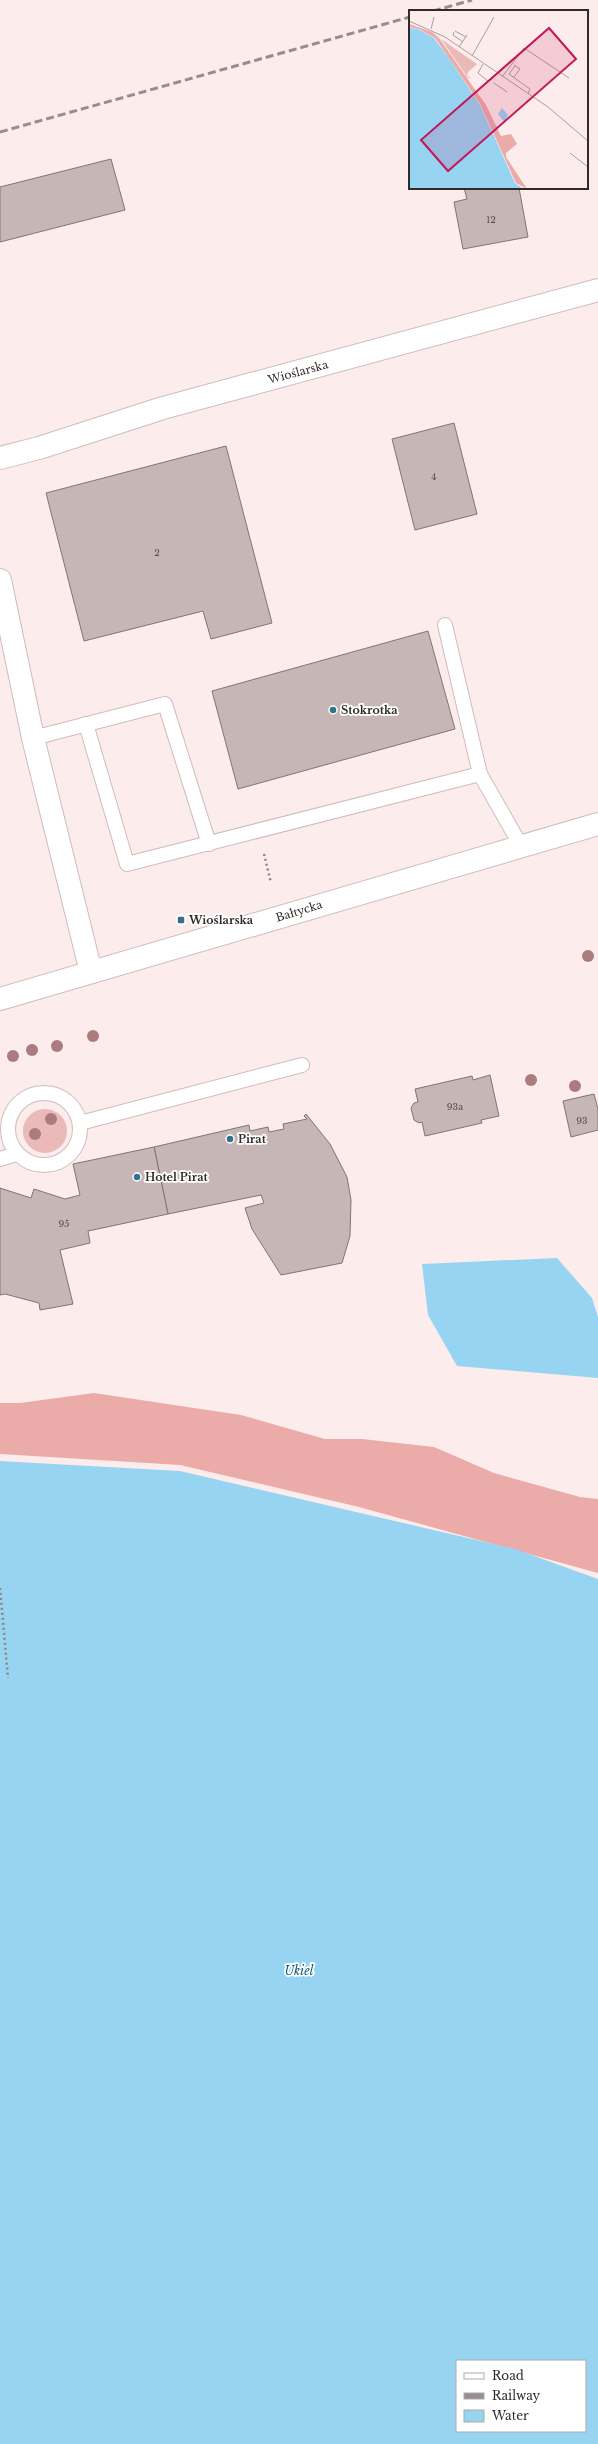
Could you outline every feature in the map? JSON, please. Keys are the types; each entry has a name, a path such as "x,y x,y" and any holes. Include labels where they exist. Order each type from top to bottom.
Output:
{"street":[{"name":"Wioślarska","path":"0,458 39,448 163,408 598,290"},
{"path":"0,580 33,738 91,972"},
{"name":"Bałtycka","path":"0,999 598,824"}],"lane":[{"path":"445,625 480,774 520,846"},
{"path":"33,738 165,704 209,844"},
{"path":"86,724 127,864 480,774"},
{"path":"80,1122 302,1065"},
{"path":"45,1093 57,1095 68,1102 76,1111 80,1122 80,1134 76,1146 70,1155 60,1162 48,1166 37,1165 26,1161 16,1154 10,1144 7,1132 8,1120 14,1108 22,1100 33,1094 45,1093"},
{"path":"0,1159 16,1154"}],"path":[{"path":"263,853 271,883"},
{"path":"0,1588 8,1678"}],"shaded area":[{"path":"45,1109 57,1113 63,1119 67,1131 63,1143 57,1149 45,1153 33,1149 27,1143 23,1131 27,1119 33,1113"},
{"path":"94,1393 241,1415 325,1439 362,1439 434,1447 494,1473 580,1497 598,1499 598,1573 359,1507 180,1465 0,1454 0,1403 20,1403"}],"water":[{"path":"557,1258 592,1298 598,1317 598,1378 457,1366 428,1315 422,1264"},
{"name":"Ukiel","path":"0,1461 180,1471 515,1549 598,1579 598,2444 0,2444"}],"building":[{"path":"111,159 125,210 0,242 0,187"},
{"path":"464,189 519,189 528,237 463,249 454,202 467,199"},
{"path":"454,423 477,514 415,530 392,439"},
{"path":"226,446 272,623 211,639 203,611 84,641 46,493"},
{"name":"Stokrotka","path":"428,631 455,729 238,789 212,691"},
{"path":"490,1075 499,1116 481,1120 482,1123 425,1136 422,1122 419,1123 414,1120 411,1108 414,1103 418,1102 415,1089 472,1076 473,1080"},
{"path":"594,1094 598,1109 598,1130 571,1137 563,1101"},
{"path":"306,1114 330,1144 347,1177 351,1200 350,1236 342,1263 281,1275 252,1229 245,1208 264,1203 261,1195 168,1214 154,1147 249,1125 250,1131 268,1127 269,1132 284,1129 283,1124 307,1119 304,1116"},
{"path":"154,1147 168,1214 88,1231 90,1243 60,1250 73,1304 40,1310 39,1303 5,1294 0,1295 0,1188 31,1198 34,1189 65,1199 80,1195 73,1164"}],"railway":[{"path":"437,10 472,0"},
{"path":"0,132 409,17"}],"place":[{"name":"Stokrotka","path":"333,710"},
{"name":"Wioślarska","path":"181,920"},
{"name":"Pirat","path":"230,1139"},
{"name":"Hotel Pirat","path":"137,1177"}]}
